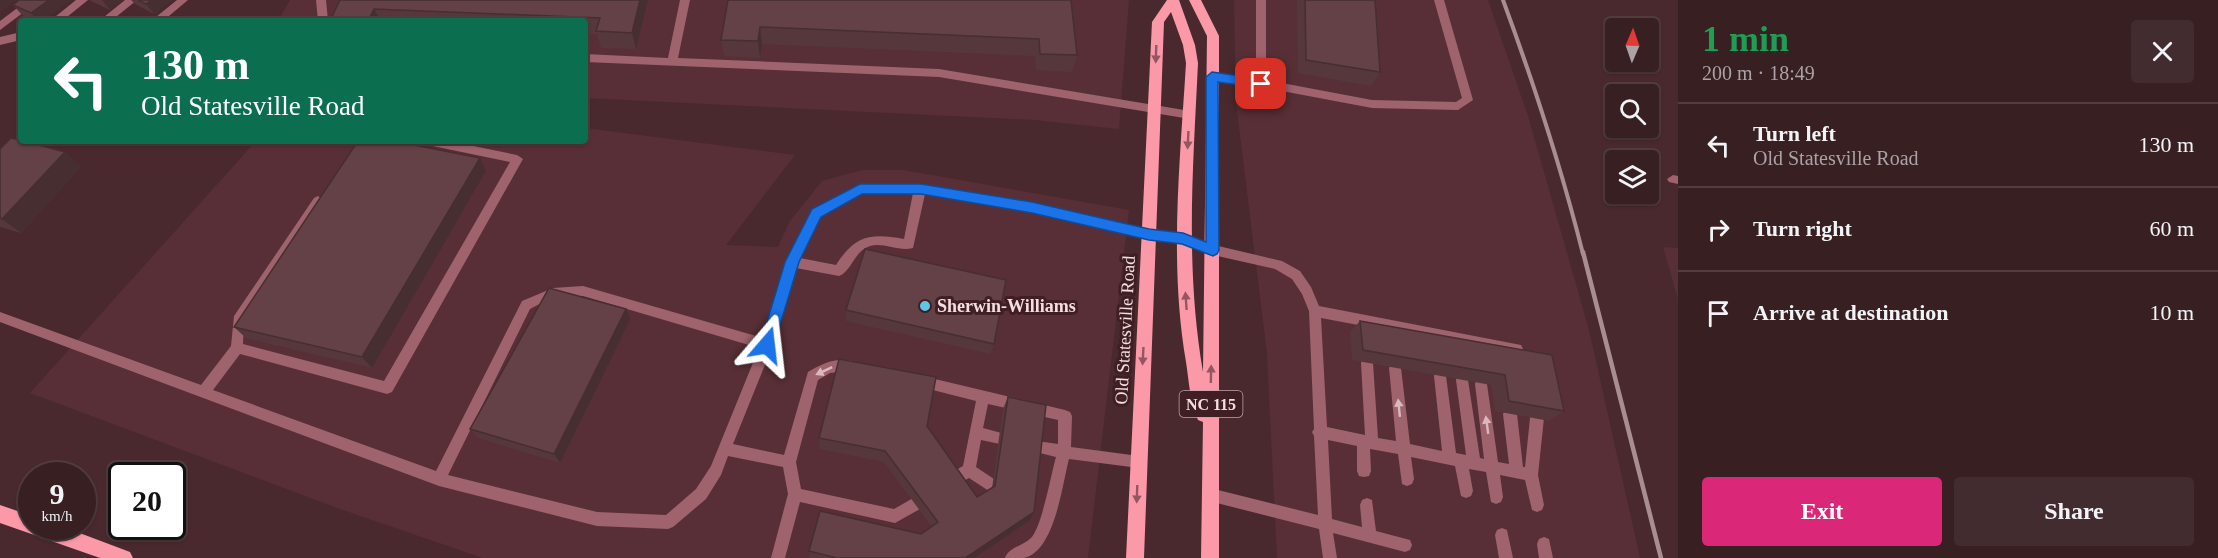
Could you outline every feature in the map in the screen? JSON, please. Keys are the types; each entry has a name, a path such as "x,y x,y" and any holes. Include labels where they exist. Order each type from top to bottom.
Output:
{"main road":[{"name":"Old Statesville Road","path":"1135,558 1158,22 1173,0"},
{"path":"1173,0 1189,45 1192,63 1183,238 1192,361 1210,442"},
{"name":"NC 115","path":"1195,0 1213,36 1210,558"},
{"path":"0,514 18,520"},
{"path":"73,540 124,558"}],"lane":[{"path":"0,26 35,0"},
{"path":"59,18 83,0"},
{"path":"108,18 132,0"},
{"path":"160,18 183,0"},
{"path":"321,0 323,18"},
{"path":"672,62 685,0"},
{"path":"1261,0 1261,84"},
{"path":"1212,77 1372,104 1458,106 1468,100 1439,0"},
{"path":"0,41 18,37"},
{"path":"588,58 939,73 1190,115"},
{"path":"237,348 387,388 517,159 443,144"},
{"path":"0,317 439,479 597,519 668,522 701,494 716,470 767,345 792,262 816,213 860,189 921,189 1032,207 1149,235 1183,238 1213,250 1278,265 1296,275 1307,291 1315,311 1319,432 1325,524 1330,558"},
{"path":"792,262 839,271 851,250 863,244 882,239 909,245 921,189"},
{"path":"203,392 237,348 238,320 325,191"},
{"path":"439,479 526,304 544,294 562,289 584,291 767,345"},
{"path":"1315,311 1524,350 1526,357"},
{"path":"1363,320 1365,335"},
{"path":"1390,325 1392,340"},
{"path":"1434,333 1436,347"},
{"path":"1457,338 1459,351"},
{"path":"1475,341 1477,355"},
{"path":"1500,346 1502,359"},
{"path":"1364,471 1367,441 1367,363"},
{"path":"778,558 795,494 789,462 813,376 828,367 846,365 867,370"},
{"path":"1395,368 1407,479"},
{"path":"1440,376 1462,461 1466,491"},
{"path":"900,377 1065,416 1064,452 1045,504 1044,530 1036,543 1012,558"},
{"path":"1462,380 1462,461"},
{"path":"1481,384 1496,497"},
{"path":"954,479 969,470 983,396"},
{"path":"1510,414 1517,472"},
{"path":"1537,418 1531,475 1537,505"},
{"path":"1319,432 1531,475"},
{"path":"975,434 1000,438"},
{"path":"1037,447 1139,462"},
{"path":"725,449 789,462"},
{"path":"969,470 992,486"},
{"path":"795,494 861,514 897,521 915,504"},
{"path":"1210,495 1405,545"},
{"path":"1367,505 1370,536"},
{"path":"1502,535 1506,558"}],"shaded area":[{"path":"290,0 1129,0 1119,129 1035,120 588,98 588,18 280,18"},
{"path":"1234,0 1488,0 1528,116 1589,330 1640,558 1277,558 1267,353 1236,103"},
{"path":"588,128 795,155 726,245 778,247 790,221 822,181 862,170 903,170 1129,210 1088,558 483,558 340,509 30,393 253,144 588,144"},
{"path":"1663,247 1678,248 1678,299"}],"building":[{"path":"19,0 49,0 31,13 13,5"},
{"path":"138,0 151,0 146,4"},
{"path":"340,0 640,0 632,33 596,31 600,18 374,9 370,18 331,18"},
{"path":"728,0 1071,0 1077,55 1040,54 1039,39 760,27 758,41 721,40"},
{"path":"1305,0 1375,0 1380,72 1306,60"},
{"path":"11,138 18,139 18,144 35,144 65,152 2,219 0,218 0,149"},
{"path":"356,144 409,144 480,158 362,357 234,327"},
{"name":"Sherwin-Williams","path":"865,249 1006,280 994,344 846,310"},
{"path":"549,288 626,309 554,454 470,429"},
{"path":"1360,321 1552,355 1564,411 1509,401 1505,375 1363,350"},
{"path":"839,359 936,377 927,426 977,497 995,486 1008,397 1046,405 1034,512 965,558 837,558 809,551 820,511 921,534 938,522 885,451 819,438"}],"railway":[{"path":"1503,0 1566,189 1583,254"},
{"path":"1583,252 1661,558"}],"place":[{"name":"Sherwin-Williams","path":"925,306"}],"route":[{"path":"767,345 792,262 816,213 860,189 921,189 1032,207 1149,235 1183,238 1213,250 1212,77 1261,84"}]}
